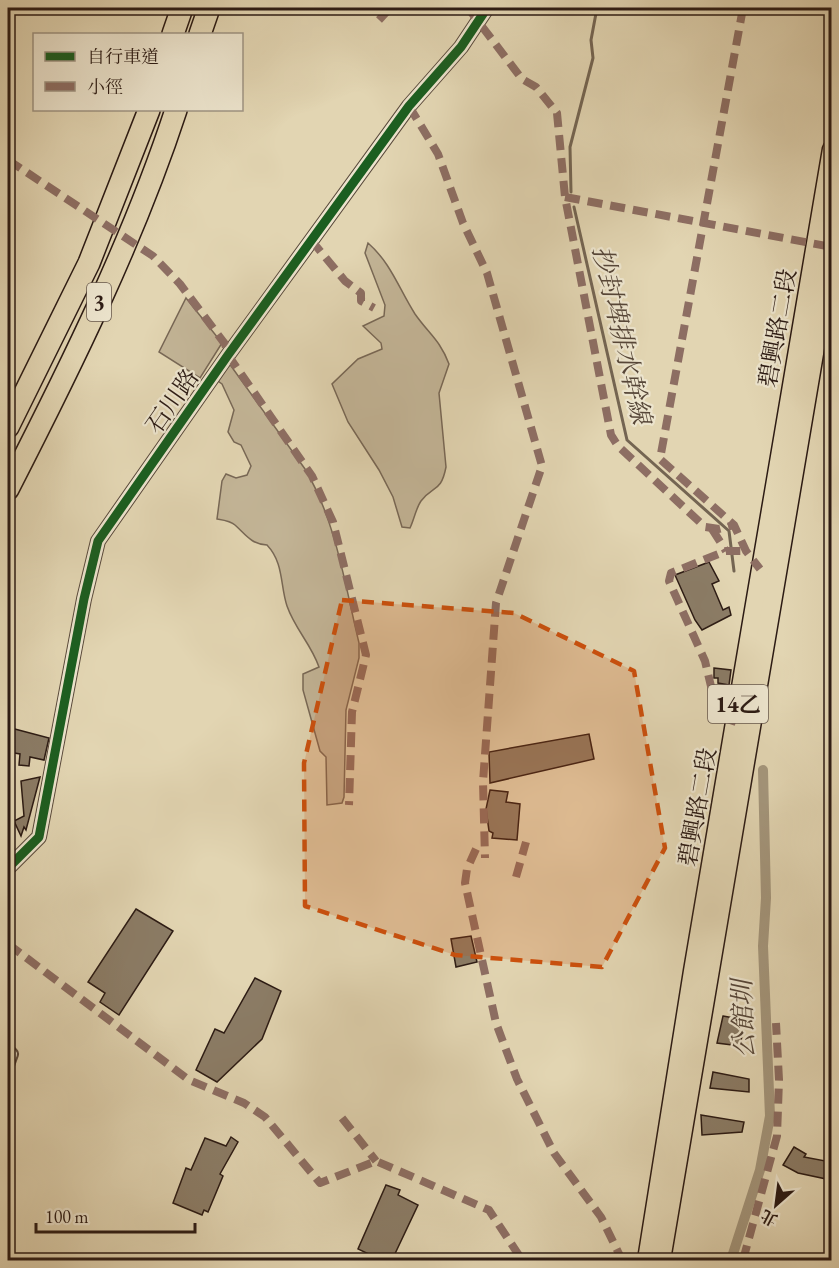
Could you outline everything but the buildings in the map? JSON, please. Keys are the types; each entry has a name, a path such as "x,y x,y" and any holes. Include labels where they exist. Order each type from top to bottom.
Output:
{"highway":[{"path":"173,33 182,8"},
{"path":"200,33 209,8"},
{"name":"3","path":"8,427 89,263 149,111"},
{"name":"3","path":"8,489 60,387 116,266 176,111"}],"main road":[{"name":"碧興路二段","path":"647,1260 693,971 831,149"},
{"name":"碧興路二段","path":"661,1260 831,247"}],"street":[{"name":"石川路","path":"8,868 39,837 84,599 98,541 228,355 408,106 461,47 487,8"},
{"path":"8,1050 12,1054 8,1065"}],"highlighted area":[{"path":"342,600 514,613 634,671 665,848 602,967 455,955 305,906 304,763"}],"shaded area":[{"path":"368,243 383,259 415,314 438,343 449,364 439,393 446,467 442,481 419,504 410,528 402,527 393,497 379,470 348,422 332,384 358,359 382,349 381,343 363,326 384,316 385,305 365,253"},
{"path":"186,298 222,343 200,378 159,352"},
{"path":"226,359 305,469 325,510 338,554 359,643 359,658 346,710 342,803 327,805 326,757 320,751 303,690 303,674 319,667 287,606 276,559 267,545 253,541 235,525 217,519 222,481 226,474 236,478 247,475 251,466 241,445 234,442 228,432 234,410 222,384 215,379"}],"waterway":[{"name":"抄封埤排水幹線","path":"571,192 570,147 593,58 591,40 597,8"},
{"name":"抄封埤排水幹線","path":"574,207 627,440 729,531 734,571"},
{"name":"公館圳","path":"731,1260 760,1170 770,1116 763,946 766,898 763,770"}],"marked path":[{"path":"379,20 390,8"},
{"path":"468,8 522,79 536,87 557,113 565,197 611,435 618,446 705,527 719,529 734,525"},
{"path":"743,8 660,459 734,525 746,551 760,569"},
{"path":"409,106 438,154 463,223 487,273 542,466 496,603 483,782 485,858"},
{"path":"8,160 153,256 180,284 225,344 228,355 312,476 333,522 366,655 352,712 349,805"},
{"path":"565,197 832,247"},
{"path":"311,240 345,281 361,293 361,301 374,308"},
{"path":"712,529 726,551"},
{"path":"736,722 718,716 705,661 669,581 671,573 726,551 746,551"},
{"path":"516,877 526,842"},
{"path":"476,849 467,869 465,883 496,1023 517,1079 554,1153 601,1217 622,1260"},
{"path":"8,944 189,1080 244,1103 265,1117 320,1183 376,1161 489,1210 522,1260"},
{"path":"743,1260 777,1136 779,1080 776,1023"},
{"path":"342,1118 376,1161"}],"cycle path":[{"path":"8,868 39,837 84,599 98,541 228,355 409,106 461,47 487,8"}]}
